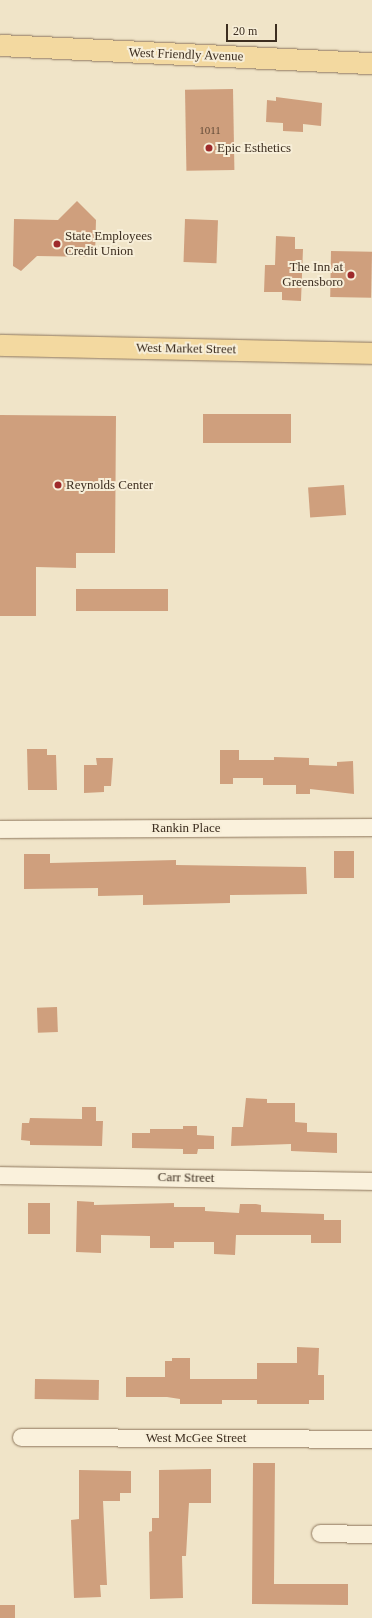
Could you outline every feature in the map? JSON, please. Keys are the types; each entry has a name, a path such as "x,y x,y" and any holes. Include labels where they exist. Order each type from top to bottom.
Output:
{"main road":[{"name":"West Friendly Avenue","path":"0,45 372,63"},
{"name":"West Market Street","path":"0,344 372,353"}],"street":[{"name":"Rankin Place","path":"0,829 372,827"},
{"name":"Carr Street","path":"0,1175 372,1181"},
{"name":"West McGee Street","path":"21,1437 372,1439"},
{"path":"320,1532 372,1534"}],"building":[{"path":"233,89 234,170 186,171 185,90"},
{"path":"276,97 322,103 321,126 303,124 303,132 283,131 283,123 266,122 267,100 276,101"},
{"path":"77,201 96,220 95,257 37,256 21,271 13,266 14,219 58,220"},
{"path":"185,219 218,220 216,263 183,262"},
{"path":"276,236 295,237 295,249 303,249 301,301 282,300 282,292 264,292 265,265 275,265"},
{"name":"The Inn at Greensboro","path":"331,251 372,252 371,298 330,297"},
{"path":"203,414 291,414 291,443 203,443"},
{"name":"Reynolds Center","path":"0,415 116,416 115,553 76,553 76,568 36,567 36,616 0,616"},
{"path":"344,485 346,515 310,517 308,488"},
{"path":"76,589 168,589 168,611 76,611"},
{"path":"27,749 47,749 47,755 56,755 57,790 28,790"},
{"path":"220,750 239,750 239,760 274,760 274,757 309,758 309,765 337,766 337,762 353,761 354,794 310,789 310,794 296,794 296,785 263,785 263,778 233,778 233,784 220,784"},
{"path":"96,758 113,758 111,786 104,786 104,792 84,793 84,765 97,765"},
{"path":"334,851 354,851 354,878 334,878"},
{"path":"24,854 50,854 50,863 176,860 176,865 306,867 307,894 230,895 230,903 143,905 143,895 98,896 98,888 24,889"},
{"path":"57,1007 58,1032 38,1033 37,1008"},
{"path":"246,1098 267,1099 267,1103 295,1103 295,1122 307,1123 307,1132 337,1133 337,1153 291,1151 291,1144 231,1146 232,1127 243,1127"},
{"path":"82,1107 96,1107 96,1121 103,1121 102,1146 30,1145 30,1141 21,1140 22,1123 29,1123 30,1118 82,1119"},
{"path":"183,1126 197,1126 197,1135 214,1136 214,1149 198,1149 197,1154 183,1154 183,1149 132,1148 132,1133 150,1133 150,1129 183,1129"},
{"path":"77,1201 94,1202 94,1205 174,1203 174,1207 205,1207 205,1211 239,1213 240,1204 256,1204 261,1205 261,1212 324,1214 324,1220 341,1220 341,1243 311,1243 311,1235 236,1235 235,1255 214,1254 214,1242 174,1242 174,1248 150,1248 150,1236 101,1235 101,1253 76,1252"},
{"path":"28,1203 50,1203 50,1234 28,1234"},
{"path":"297,1347 319,1348 318,1375 324,1375 324,1400 309,1400 309,1404 257,1404 257,1400 222,1400 222,1404 180,1404 180,1399 167,1397 126,1397 126,1377 165,1377 165,1361 172,1361 172,1358 190,1358 190,1379 257,1379 257,1363 297,1363"},
{"path":"35,1379 99,1380 99,1400 35,1399"},
{"path":"253,1463 275,1463 274,1584 348,1584 348,1605 252,1604"},
{"path":"211,1469 211,1503 189,1503 186,1556 182,1556 183,1598 150,1599 149,1532 152,1531 152,1518 159,1518 159,1470"},
{"path":"79,1470 131,1471 131,1493 120,1493 120,1501 103,1501 107,1585 100,1585 101,1597 74,1598 71,1520 79,1519"},
{"path":"0,1605 15,1605 15,1618 0,1618"}],"place":[{"name":"Epic Esthetics","path":"209,148"},
{"name":"State Employees Credit Union","path":"57,244"},
{"name":"The Inn at Greensboro","path":"351,275"},
{"name":"Reynolds Center","path":"58,485"}]}
